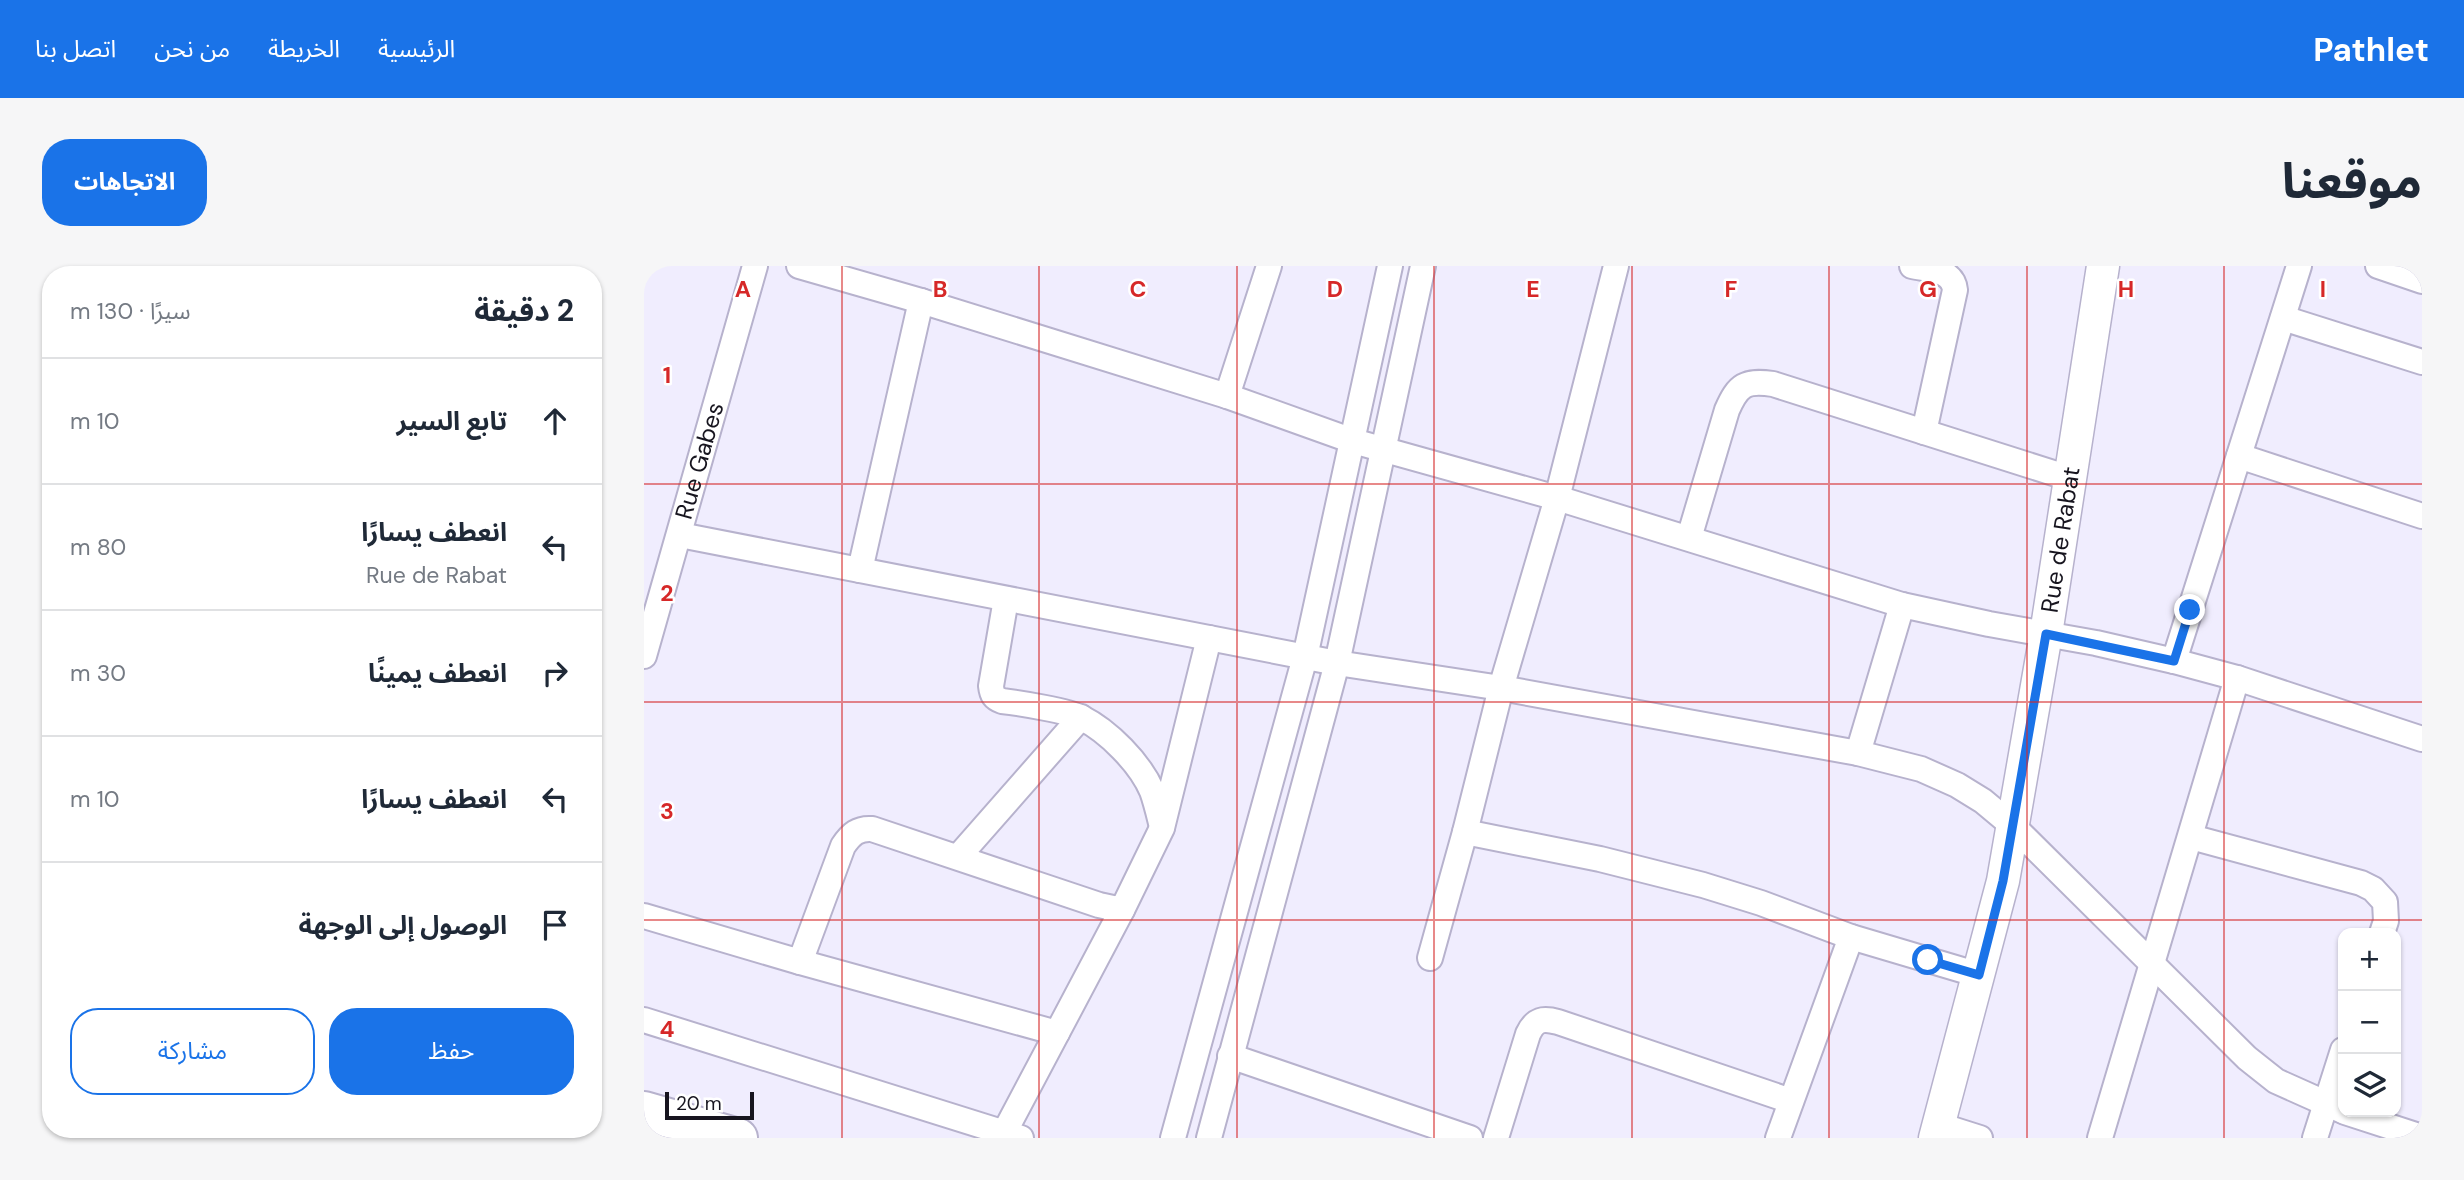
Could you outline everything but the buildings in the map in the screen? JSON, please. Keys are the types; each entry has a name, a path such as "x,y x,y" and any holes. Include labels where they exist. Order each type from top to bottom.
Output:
{"main road":[{"path":"644,1111 738,1138"}],"street":[{"name":"Rue Gabes","path":"644,656 755,266"},
{"path":"799,266 1227,397 1353,441 1557,498 1902,605 2174,661 2237,678 2422,739"},
{"path":"1227,397 1269,266"},
{"path":"1173,1138 1305,657 1390,266"},
{"path":"1209,1138 1337,663 1423,266"},
{"path":"1430,958 1501,688 1557,498 1616,266"},
{"path":"1912,266 1949,276 1955,282 1924,432"},
{"name":"Rue de Rabat","path":"1937,1132 2003,881 2046,634 2103,266"},
{"path":"2174,661 2299,266"},
{"path":"2378,266 2422,281"},
{"path":"860,570 920,301"},
{"path":"2283,318 2422,362"},
{"path":"1689,538 1727,410 1735,392 1746,384 1758,382 1773,384 2069,478"},
{"path":"2239,456 2422,516"},
{"path":"680,535 1305,657 1501,688 1858,753 1921,769 1957,785 1983,801 2013,826 2247,1058 2276,1081 2338,1109 2315,1138"},
{"path":"1006,599 990,686 995,699 1081,717 1131,757 1152,791 1162,828"},
{"path":"1858,753 1902,605"},
{"path":"644,1020 1013,1135 1057,1033 1162,828 1209,638"},
{"path":"2100,1138 2237,678"},
{"path":"958,857 1081,717"},
{"path":"800,962 844,846 849,837 857,831 872,829 1099,905 1122,910"},
{"path":"1465,832 1600,859 1703,885 1761,903 1851,937 1979,975"},
{"path":"2191,837 2361,883 2373,889 2385,902 2384,928"},
{"path":"644,916 1057,1033"},
{"path":"1778,1138 1851,937"},
{"path":"1496,1138 1528,1034 1535,1022 1541,1019 1558,1022 1791,1101"},
{"path":"1230,1056 1470,1138"},
{"path":"2362,1117 2422,1137"},
{"path":"1937,1132 1980,1138"}],"route":[{"path":"1928,960 1979,975 2003,881 2046,634 2174,661 2190,610"}]}
